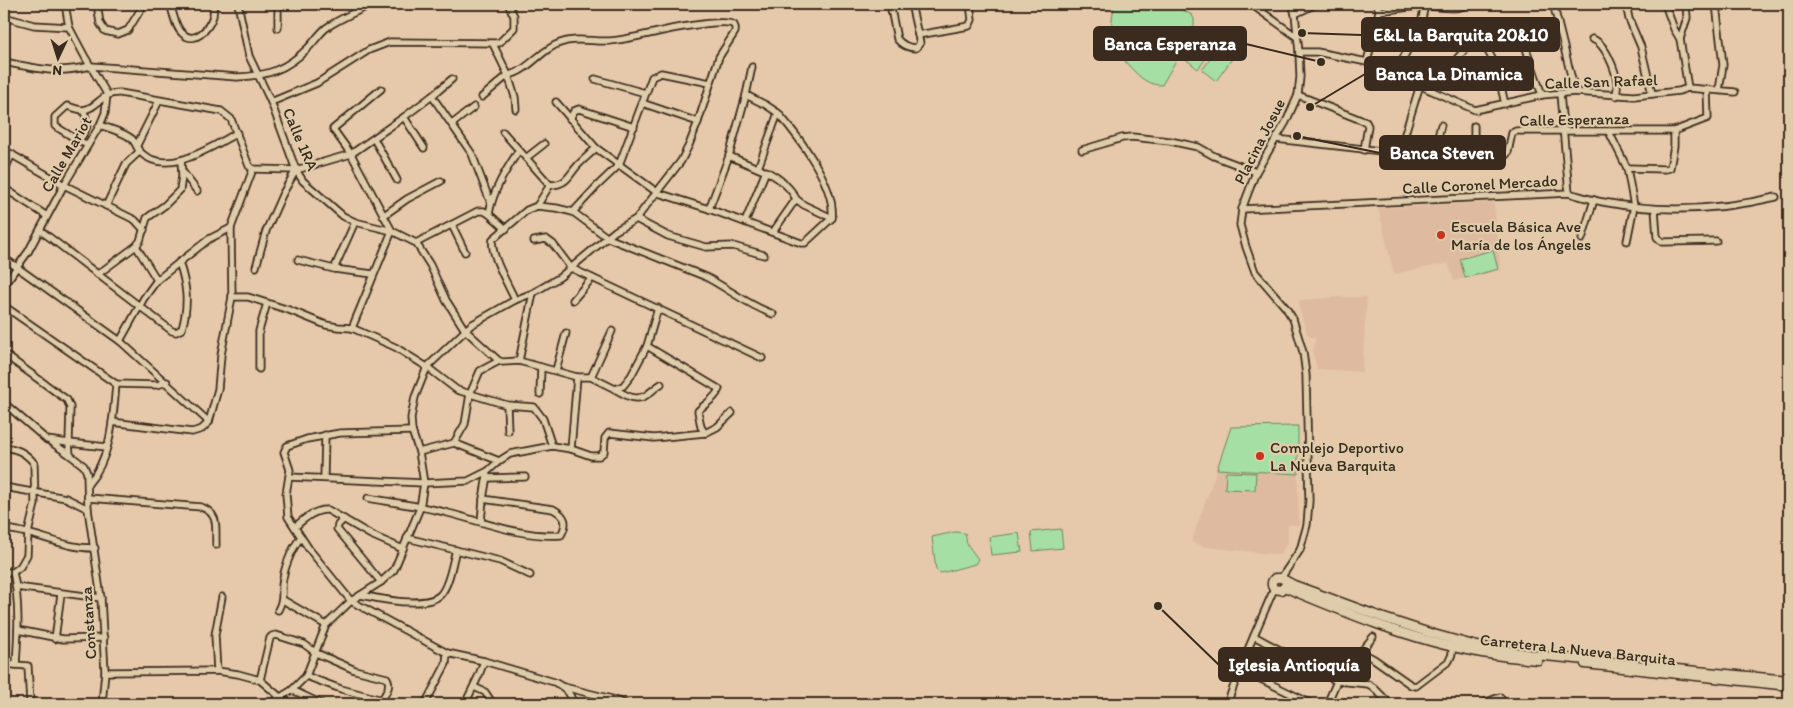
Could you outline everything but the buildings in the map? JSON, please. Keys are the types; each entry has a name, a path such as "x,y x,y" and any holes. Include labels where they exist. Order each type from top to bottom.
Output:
{"street":[{"path":"65,4 69,27 107,94"},
{"path":"97,4 100,23 105,31 118,34 128,30 144,4"},
{"path":"170,4 180,32 187,37 195,38 206,30 214,14 213,4"},
{"name":"Calle 1RA","path":"238,4 249,56 271,102 296,170 304,181 343,216 355,222 392,231 416,243"},
{"path":"278,4 278,28"},
{"path":"4,62 47,71 70,71 90,66 237,77 258,76 285,66 298,57 328,27 371,4"},
{"path":"271,102 317,83 368,50 390,42 498,43 510,34 514,28 514,16 508,4"},
{"path":"890,4 897,39 909,48 916,48 920,43 911,4"},
{"path":"918,34 968,26 972,20 970,4"},
{"path":"1251,4 1297,37"},
{"name":"Placina Josue","path":"1283,582 1300,550 1308,526 1306,375 1303,352 1293,319 1255,272 1240,225 1242,209 1256,172 1286,122 1298,95 1300,52 1292,4"},
{"path":"1295,14 1316,4"},
{"path":"1366,62 1379,11 1377,4"},
{"path":"1379,11 1425,5 1452,7 1467,4"},
{"path":"1626,4 1629,19 1641,47 1652,94"},
{"path":"1680,38 1687,18 1686,4"},
{"path":"1716,4 1723,65 1719,90"},
{"path":"1395,74 1421,24 1425,5"},
{"path":"1666,7 1674,29 1680,38 1688,88"},
{"path":"1555,11 1575,92"},
{"path":"4,17 34,24 69,27"},
{"path":"269,704 292,690 306,676 326,625 351,601 381,582 394,570 420,508 424,483 419,452 412,431 411,418 416,397 427,367 465,330 488,314 533,292 572,268 615,231 636,219 681,161 698,122 719,57 735,32 734,25 729,22 689,26 612,40 560,42 548,48 514,74 508,75 482,97"},
{"path":"1520,31 1542,95"},
{"path":"1430,90 1473,40 1479,39 1484,44 1498,74 1505,104"},
{"path":"1592,39 1598,40 1604,47 1614,70 1618,86 1616,96"},
{"path":"493,44 508,75 515,97 516,109"},
{"name":"Calle San Rafael","path":"1300,52 1317,52 1366,62 1476,110 1542,95 1575,92 1616,96 1652,94 1688,88 1735,92"},
{"path":"709,209 729,156 752,67"},
{"path":"574,212 619,165 652,76 661,73 710,83"},
{"path":"88,145 55,126 55,117 67,106 83,110 95,105 107,94 120,93 221,111 230,117 247,162 253,169 296,170 351,154 404,117 452,79"},
{"path":"595,79 645,93"},
{"path":"1399,153 1420,85"},
{"path":"352,328 392,231 351,154 333,129 381,89"},
{"name":"Calle Esperanza","path":"1276,139 1399,153 1507,154 1512,133 1516,131 1674,131 1708,118 1707,89"},
{"name":"Calle Mariot","path":"4,285 17,268 40,230 100,125 105,113 107,94"},
{"path":"1560,94 1569,193"},
{"path":"746,95 766,105 778,114 795,132 817,168 831,198 832,218"},
{"path":"1298,95 1366,122 1368,126 1364,150"},
{"path":"432,96 472,154 491,204"},
{"path":"106,206 126,164 138,149 159,101"},
{"path":"556,102 596,148 658,193 709,209 801,243 805,243 832,218"},
{"path":"642,103 698,122"},
{"path":"452,124 474,107"},
{"path":"570,119 574,111 579,109 634,127"},
{"path":"79,141 88,124 83,110"},
{"path":"758,168 778,114"},
{"path":"404,117 424,148"},
{"path":"100,125 130,138 138,149 161,163 181,160 237,134"},
{"path":"1434,153 1441,125"},
{"path":"1474,126 1474,154"},
{"path":"1628,168 1670,168 1674,146 1674,131"},
{"path":"504,132 550,185 566,181 576,167 596,148"},
{"path":"1609,132 1628,168 1634,206 1627,241"},
{"path":"1082,150 1122,138 1132,137 1160,140 1198,147 1214,156 1256,172"},
{"path":"374,139 397,180"},
{"path":"526,158 544,144"},
{"path":"4,150 64,185 137,222 144,230"},
{"path":"489,214 491,204 504,173 519,150"},
{"path":"4,171 12,154"},
{"path":"729,156 778,178 789,188 796,199 804,205 832,218"},
{"path":"98,274 136,246 144,230 147,218 178,193 181,186 181,160"},
{"path":"112,422 192,432 202,430 209,422 218,389 232,297 231,228 253,169"},
{"path":"256,267 266,232 282,195 296,170"},
{"path":"182,171 198,191"},
{"path":"745,222 766,172"},
{"path":"383,216 407,199 442,181"},
{"path":"537,206 550,185"},
{"path":"4,188 47,216"},
{"name":"Calle Coronel Mercado","path":"1242,209 1569,193 1594,200 1654,209 1697,208 1753,202 1776,197"},
{"path":"773,232 796,199"},
{"path":"1582,239 1594,200"},
{"path":"515,300 500,268 492,243 493,239 526,210 537,206 574,212 608,238 704,276 717,282 750,304 773,314"},
{"path":"1654,209 1657,237 1662,242 1716,241"},
{"path":"506,229 489,214 484,211 478,211 416,243 430,265 446,300 465,330 498,361 519,362 577,376 591,377 631,398 639,399 661,384"},
{"path":"636,219 668,236 706,247 733,246 764,255"},
{"path":"334,269 355,222"},
{"path":"452,225 465,252"},
{"path":"120,341 139,306 157,280 209,239 231,228"},
{"path":"40,230 172,331 180,331 182,328 187,296 179,262"},
{"path":"534,241 546,240 553,244 572,268 762,358"},
{"path":"136,246 157,280"},
{"path":"4,258 120,341 209,422"},
{"path":"298,260 334,269 373,274"},
{"path":"573,300 592,278"},
{"path":"519,362 533,292"},
{"path":"232,297 248,297 289,310 326,325 352,328 395,347 427,367 454,388 507,405 530,406 543,419 552,446"},
{"path":"258,369 259,330 267,303"},
{"path":"4,306 116,384 156,385 167,382"},
{"path":"615,388 623,386 627,381 647,346 658,308"},
{"path":"591,377 612,332"},
{"path":"556,370 566,333"},
{"path":"647,346 719,389 717,396 698,411 701,427 705,433"},
{"path":"4,354 67,400 70,407 70,455"},
{"path":"454,443 465,424 470,394 481,370 498,361"},
{"path":"540,394 541,367"},
{"path":"571,449 577,376"},
{"path":"88,484 96,474 107,447 116,384"},
{"path":"4,403 27,425 84,466 88,484"},
{"path":"507,405 508,430"},
{"path":"481,522 487,474 499,461 510,454 552,446 599,456 604,452 605,438 609,433 654,438 705,433 717,427 732,413"},
{"path":"412,431 325,435 287,446 284,452 290,470 286,503 288,517 301,537 351,601 441,648 447,653 484,661 554,682 564,687 612,698 626,704"},
{"path":"324,478 325,435"},
{"path":"50,441 107,447"},
{"path":"419,452 454,443 499,461"},
{"path":"4,447 23,452 34,463 35,492 34,514 28,534 26,555 20,567 13,572 4,572"},
{"path":"289,477 424,483 468,481 487,474 525,477"},
{"name":"Constanza","path":"88,484 88,509 101,598 105,672 217,671 260,680 280,697"},
{"path":"4,487 66,498 88,509"},
{"path":"88,498 201,507 211,510 215,517 216,545"},
{"path":"368,498 445,512 529,534 561,536 564,529 565,520 561,514 553,509 483,499"},
{"path":"295,527 321,509 328,510 378,538 403,549"},
{"path":"344,519 337,527 339,531 381,582"},
{"path":"4,529 15,530 80,547 95,548"},
{"path":"278,610 283,600 282,586 286,568 295,545 301,537"},
{"path":"407,538 500,562 530,574"},
{"path":"361,595 398,601 433,600 440,594 446,583 456,550"},
{"path":"13,572 16,587 18,630 16,665"},
{"path":"1227,704 1274,589 1272,581 1275,578 1283,582 1281,590 1274,589"},
{"name":"Carretera La Nueva Barquita","path":"1283,582 1382,625 1452,646 1789,686"},
{"name":"Carretera La Nueva Barquita","path":"1283,582 1476,649"},
{"path":"16,587 101,598"},
{"path":"55,639 61,594"},
{"path":"217,671 216,635 222,597"},
{"path":"283,600 326,625"},
{"path":"18,630 55,639 104,638"},
{"path":"260,680 272,636 276,635 304,644 316,653 355,670 386,678 389,682 388,690 383,698 379,699 341,689 306,676"},
{"path":"1254,636 1337,681 1368,684 1378,691 1390,704"},
{"path":"1328,704 1337,681 1373,636"},
{"path":"1360,652 1374,659 1411,685 1416,686 1449,661 1452,654 1452,646"},
{"path":"425,704 446,664 447,653"},
{"name":"Carretera La Nueva Barquita","path":"1534,657 1789,680"},
{"path":"465,704 484,661"},
{"path":"4,664 28,666 30,704"},
{"path":"1240,669 1312,704"},
{"path":"102,704 105,672"},
{"path":"474,687 485,692 493,704"},
{"path":"564,687 570,693 573,704"},
{"path":"292,690 322,704"},
{"path":"1481,704 1500,698 1504,704"}],"shaded area":[{"name":"Escuela Básica Ave María de los Ángeles","path":"1494,202 1501,270 1454,281 1448,263 1394,274 1378,208"},
{"path":"1367,297 1362,372 1317,369 1312,350 1314,349 1315,338 1308,336 1299,308 1299,300"},
{"path":"1217,469 1298,474 1299,525 1288,525 1288,542 1280,555 1206,547 1191,542"}],"green space":[{"path":"1115,4 1172,4 1192,15 1194,26 1191,34 1162,85 1147,82 1128,64 1117,49 1112,33"},
{"path":"1203,32 1218,42 1198,69 1184,58"},
{"path":"1220,46 1234,56 1216,81 1202,70"},
{"path":"1493,250 1498,269 1465,278 1460,259"},
{"name":"Complejo Deportivo La Nueva Barquita","path":"1298,426 1298,474 1217,469 1231,427"},
{"path":"1226,472 1256,473 1255,490 1225,489"},
{"path":"1061,529 1063,548 1033,551 1031,532"},
{"path":"955,532 965,533 967,544 978,559 975,564 941,573 936,570 932,537"},
{"path":"1019,533 1022,552 991,555 989,537"}],"place":[{"name":"E&L la Barquita 20&10","path":"1302,33"},
{"name":"Banca Esperanza","path":"1321,62"},
{"name":"Banca La Dinamica","path":"1310,107"},
{"name":"Banca Steven","path":"1297,136"},
{"name":"Escuela Básica Ave María de los Ángeles","path":"1441,235"},
{"name":"Complejo Deportivo La Nueva Barquita","path":"1260,456"},
{"name":"Iglesia Antioquía","path":"1158,606"}]}
